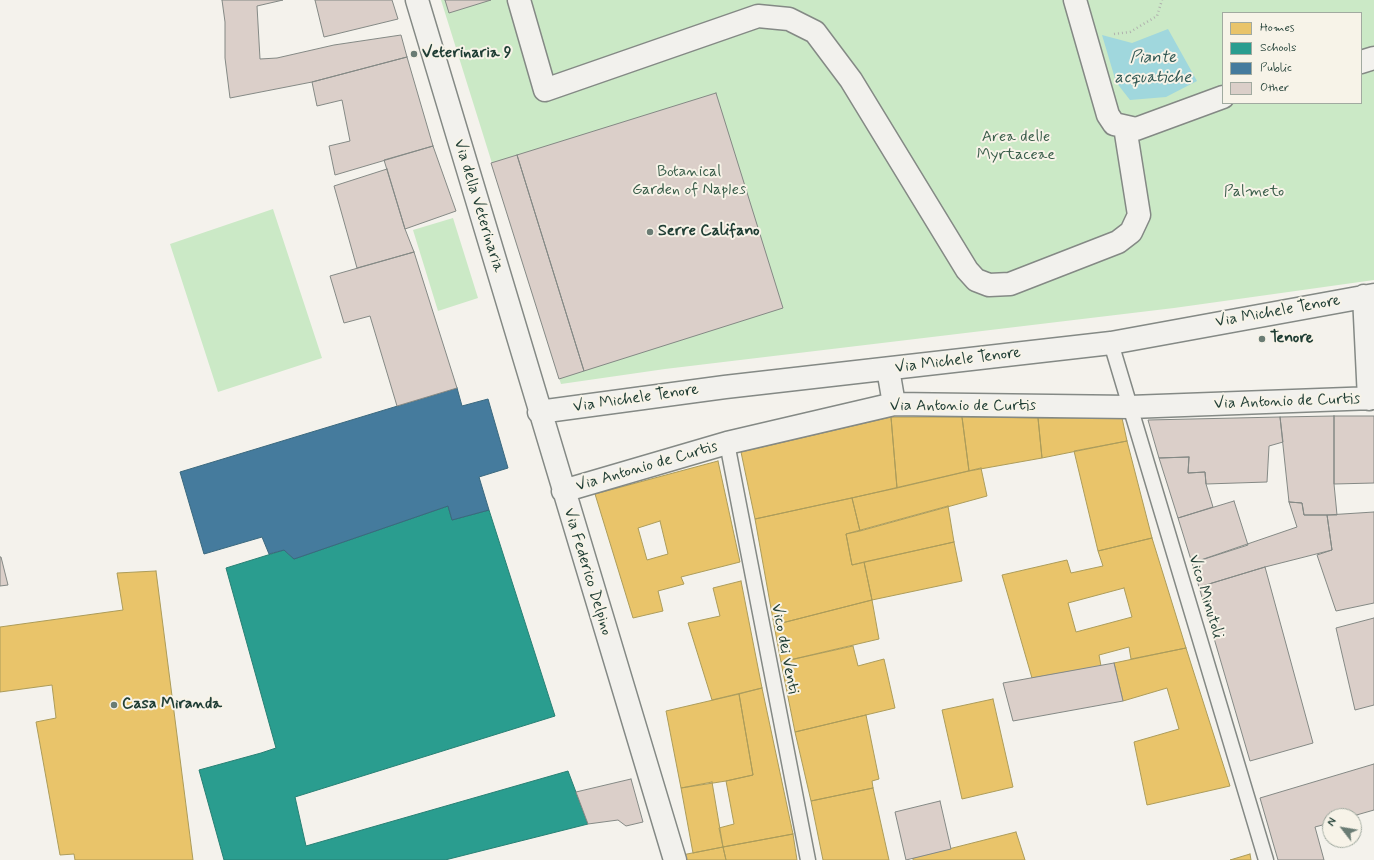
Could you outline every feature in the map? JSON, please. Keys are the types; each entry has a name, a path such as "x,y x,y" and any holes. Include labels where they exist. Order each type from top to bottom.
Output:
{"street":[{"name":"Via della Veterinaria","path":"416,0 540,412"},
{"path":"519,0 545,90 758,16 789,19 815,32 851,80 967,270 976,280 989,285 1010,284 1118,242 1130,232 1139,215 1125,127"},
{"path":"1075,0 1108,115 1114,124 1136,129 1222,98"},
{"path":"1362,62 1374,58"},
{"name":"Via Michele Tenore","path":"540,412 725,387 1111,343 1369,296"},
{"path":"1369,296 1372,398"},
{"path":"888,368 894,404"},
{"name":"Via Antonio de Curtis","path":"563,491 727,443 894,404 1130,407 1372,398"},
{"name":"Via Federico Delpino","path":"540,412 674,860"}],"lane":[{"name":"Vico Minutoli","path":"1111,343 1266,860"},
{"name":"Vico dei Venti","path":"727,443 808,860"}],"path":[{"path":"1086,38 1130,32 1157,16 1162,0"}],"green space":[{"name":"Botanical Garden of Naples","path":"441,0 1374,0 1374,280 1174,308 665,369 561,384"},
{"path":"273,209 322,358 218,392 170,244"},
{"path":"453,218 478,298 438,311 413,230"}],"water":[{"name":"Piante acquatiche","path":"1168,29 1197,81 1166,97 1130,100 1116,82 1102,35 1132,43"}],"building: Homes":[{"path":"891,417 897,488 755,519 741,452"},
{"path":"891,417 962,417 969,471 897,488"},
{"path":"962,417 1038,418 1042,458 969,471"},
{"path":"1038,418 1122,418 1127,441 1042,458"},
{"path":"1127,441 1152,538 1098,551 1074,451"},
{"path":"718,461 740,562 681,577 684,584 658,591 663,611 633,618 595,494","holes":["660,521 668,554 647,560 638,528"]},
{"path":"981,468 987,496 860,531 852,498"},
{"path":"852,498 860,531 846,534 852,565 864,562 872,600 774,625 755,519"},
{"path":"948,506 954,542 852,565 846,534"},
{"path":"1152,538 1186,648 1131,659 1129,647 1099,655 1101,666 1032,678 1002,575 1067,560 1071,573 1103,566 1098,551","holes":["1124,588 1132,617 1076,632 1068,603"]},
{"path":"954,542 962,581 872,600 864,562"},
{"name":"Casa Miranda","path":"156,571 193,860 75,860 74,854 60,855 36,722 56,718 52,685 0,692 0,627 123,610 117,573"},
{"path":"741,581 762,688 712,700 688,623 720,616 713,588"},
{"path":"872,600 879,639 781,662 774,625"},
{"path":"853,646 858,666 884,659 895,708 795,732 781,662"},
{"path":"1186,648 1230,786 1147,805 1134,742 1179,729 1167,688 1123,701 1114,663"},
{"path":"762,688 793,834 723,847 719,828 734,824 726,781 753,775 739,694"},
{"path":"739,694 753,775 681,788 666,711"},
{"path":"993,699 1013,787 962,799 942,710"},
{"path":"866,715 879,779 872,781 873,788 811,801 795,732"},
{"path":"712,782 723,847 693,853 681,788"},
{"path":"873,788 889,860 823,860 811,801"},
{"path":"1016,832 1025,860 913,860 913,858"},
{"path":"793,834 797,860 726,860 723,847"},
{"path":"723,847 726,860 683,860 682,855"},
{"path":"1250,854 1251,860 1230,860"}],"building: Schools":[{"path":"448,506 452,520 489,510 555,716 295,797 306,846 568,771 588,824 445,860 224,860 199,770 276,748 226,568 284,550 294,559"}],"building: Public":[{"path":"457,388 462,406 488,399 508,468 479,477 489,510 452,520 448,506 294,559 284,550 269,554 262,537 204,554 180,472"}],"building: Other":[{"path":"222,0 283,0 257,6 260,59 277,58 334,45 401,35 407,57 312,82 230,98 225,58 225,22"},
{"path":"315,0 392,0 398,19 324,37"},
{"path":"445,0 491,0 449,13"},
{"path":"407,57 433,146 335,175 329,146 350,141 342,100 317,106 312,82"},
{"name":"Serre Califano","path":"716,93 783,308 584,371 517,155"},
{"path":"433,146 456,211 405,229 384,160"},
{"path":"517,155 584,371 559,379 491,163"},
{"path":"387,169 405,229 414,252 357,268 334,186"},
{"path":"414,252 457,388 397,406 370,316 344,323 330,276"},
{"path":"1334,416 1374,416 1374,483 1334,484"},
{"path":"1334,416 1334,484 1337,515 1304,515 1302,503 1289,502 1280,417"},
{"path":"1280,417 1283,442 1269,446 1267,482 1206,484 1205,472 1188,473 1189,457 1159,458 1148,420"},
{"path":"1189,457 1188,473 1205,472 1206,484 1213,507 1178,518 1159,458"},
{"path":"1234,501 1248,545 1192,563 1178,518"},
{"path":"1289,502 1302,503 1304,515 1327,515 1332,550 1265,567 1199,587 1192,563 1297,527"},
{"path":"1374,512 1374,603 1336,611 1317,555 1332,550 1327,515"},
{"path":"1,557 8,585 0,586"},
{"path":"1265,567 1313,743 1250,761 1199,587"},
{"path":"1374,618 1374,705 1355,710 1336,628"},
{"path":"1114,663 1123,701 1013,721 1003,683"},
{"path":"1374,764 1374,810 1362,813 1362,808 1322,808 1322,825 1315,827 1324,860 1278,860 1260,798"},
{"path":"631,779 643,822 626,826 618,820 588,824 576,792"},
{"path":"940,801 951,849 906,860 895,812"}],"place":[{"name":"Veterinaria 9","path":"414,54"},
{"name":"Serre Califano","path":"650,232"},
{"name":"Tenore","path":"1262,339"},
{"name":"Casa Miranda","path":"114,705"}],"park label":[{"name":"Area delle Myrtaceae","path":"1016,147"},
{"name":"Palmeto","path":"1254,193"}]}
